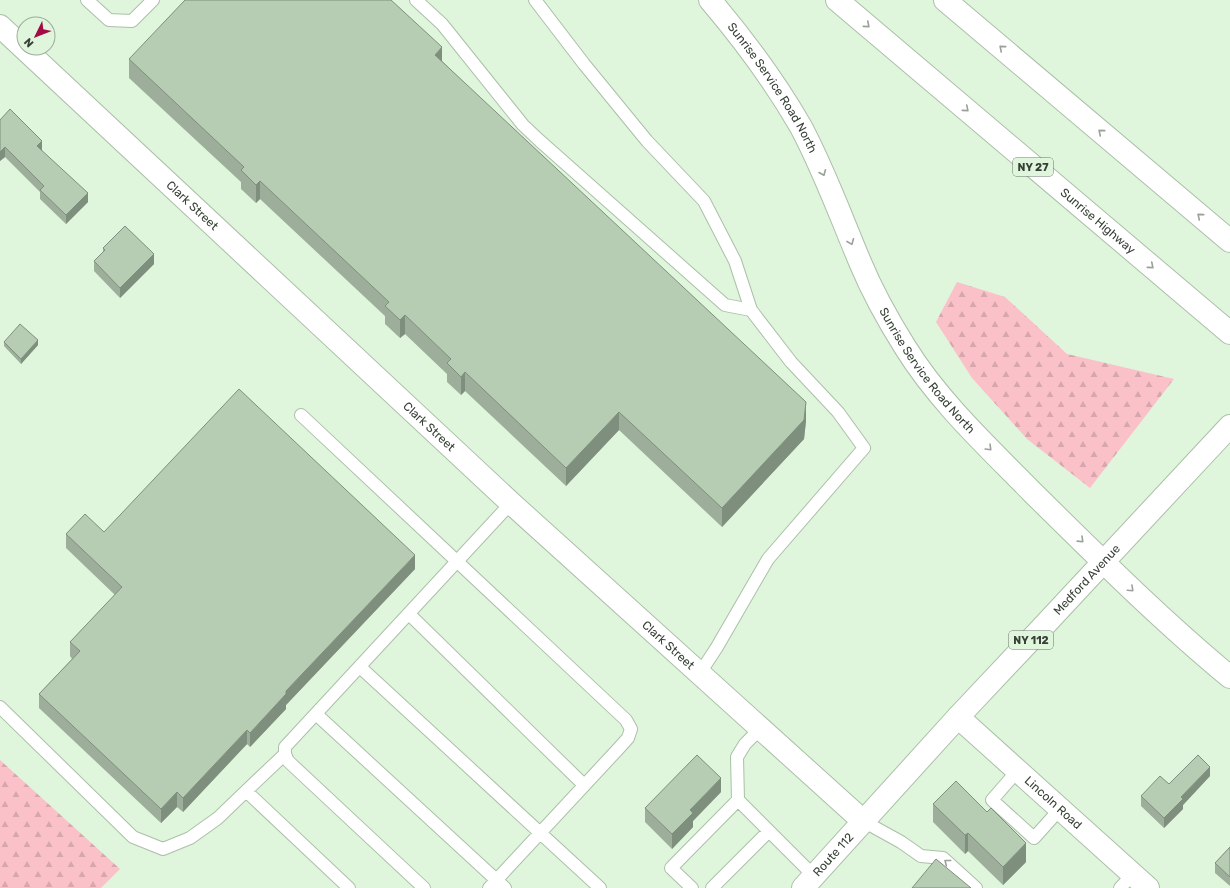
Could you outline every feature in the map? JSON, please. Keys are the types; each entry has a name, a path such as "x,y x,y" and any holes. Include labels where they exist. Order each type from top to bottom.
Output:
{"main road":[{"name":"Sunrise Service Road North","path":"710,0 754,54 801,127 820,166 861,265 884,311 925,378 979,438 1103,562 1230,677"},
{"name":"Sunrise Highway","path":"837,0 1230,333"},
{"path":"945,0 1230,242"},
{"name":"Clark Street","path":"0,26 511,504 862,821"},
{"name":"Medford Avenue","path":"862,821 1230,426"},
{"name":"Lincoln Road","path":"958,717 1060,809 1133,883"},
{"name":"Route 112","path":"808,882 862,821"}],"lane":[{"path":"87,0 109,20 132,22 153,0"},
{"path":"416,0 442,24 522,125 540,142 724,306 751,310"},
{"path":"535,0 584,64 647,141 704,202 735,261 751,310 791,362 838,412 864,448 768,559 700,674"},
{"path":"302,415 621,715 631,729 628,738 539,833 496,885 316,714"},
{"path":"0,707 133,838 163,849 190,838 218,818 284,754 285,747 511,504"},
{"path":"408,614 584,785"},
{"path":"360,667 600,888"},
{"path":"760,729 745,744 737,757 738,800 769,831 808,882"},
{"path":"284,754 288,761 424,888"},
{"path":"1018,770 992,800 1034,838 1060,809"},
{"path":"246,791 350,888"},
{"path":"692,888 671,868 738,800"},
{"path":"862,821 901,842 922,856 943,858 976,888"},
{"path":"712,888 769,831"}],"green space":[{"path":"957,282 1005,297 1067,354 1174,379 1090,488 1027,439 972,378 936,322"},
{"path":"0,760 120,869 101,888 0,888"}],"building":[{"path":"185,0 391,0 442,47 435,55 806,402 804,420 722,508 619,412 566,468 465,372 461,377 447,363 451,359 405,315 400,320 385,306 389,302 260,181 256,185 241,170 244,167 129,59"},
{"path":"10,109 42,141 37,146 88,193 66,215 40,190 44,186 5,147 0,152 0,120"},
{"path":"125,226 154,254 120,288 94,261 105,250 103,248"},
{"path":"20,324 38,340 21,359 4,342"},
{"path":"239,389 415,555 286,691 286,694 250,733 247,730 183,798 177,792 161,809 39,694 80,651 70,642 122,587 66,534 85,514 104,532"},
{"path":"697,755 721,778 690,810 693,813 672,834 645,808"},
{"path":"1198,755 1210,767 1181,797 1183,799 1164,818 1141,796 1160,776 1169,784"},
{"path":"956,781 987,812 991,808 1026,843 1003,867 968,833 965,835 933,804"},
{"path":"1230,847 1230,877 1215,863"},
{"path":"936,859 971,888 912,888"}]}
